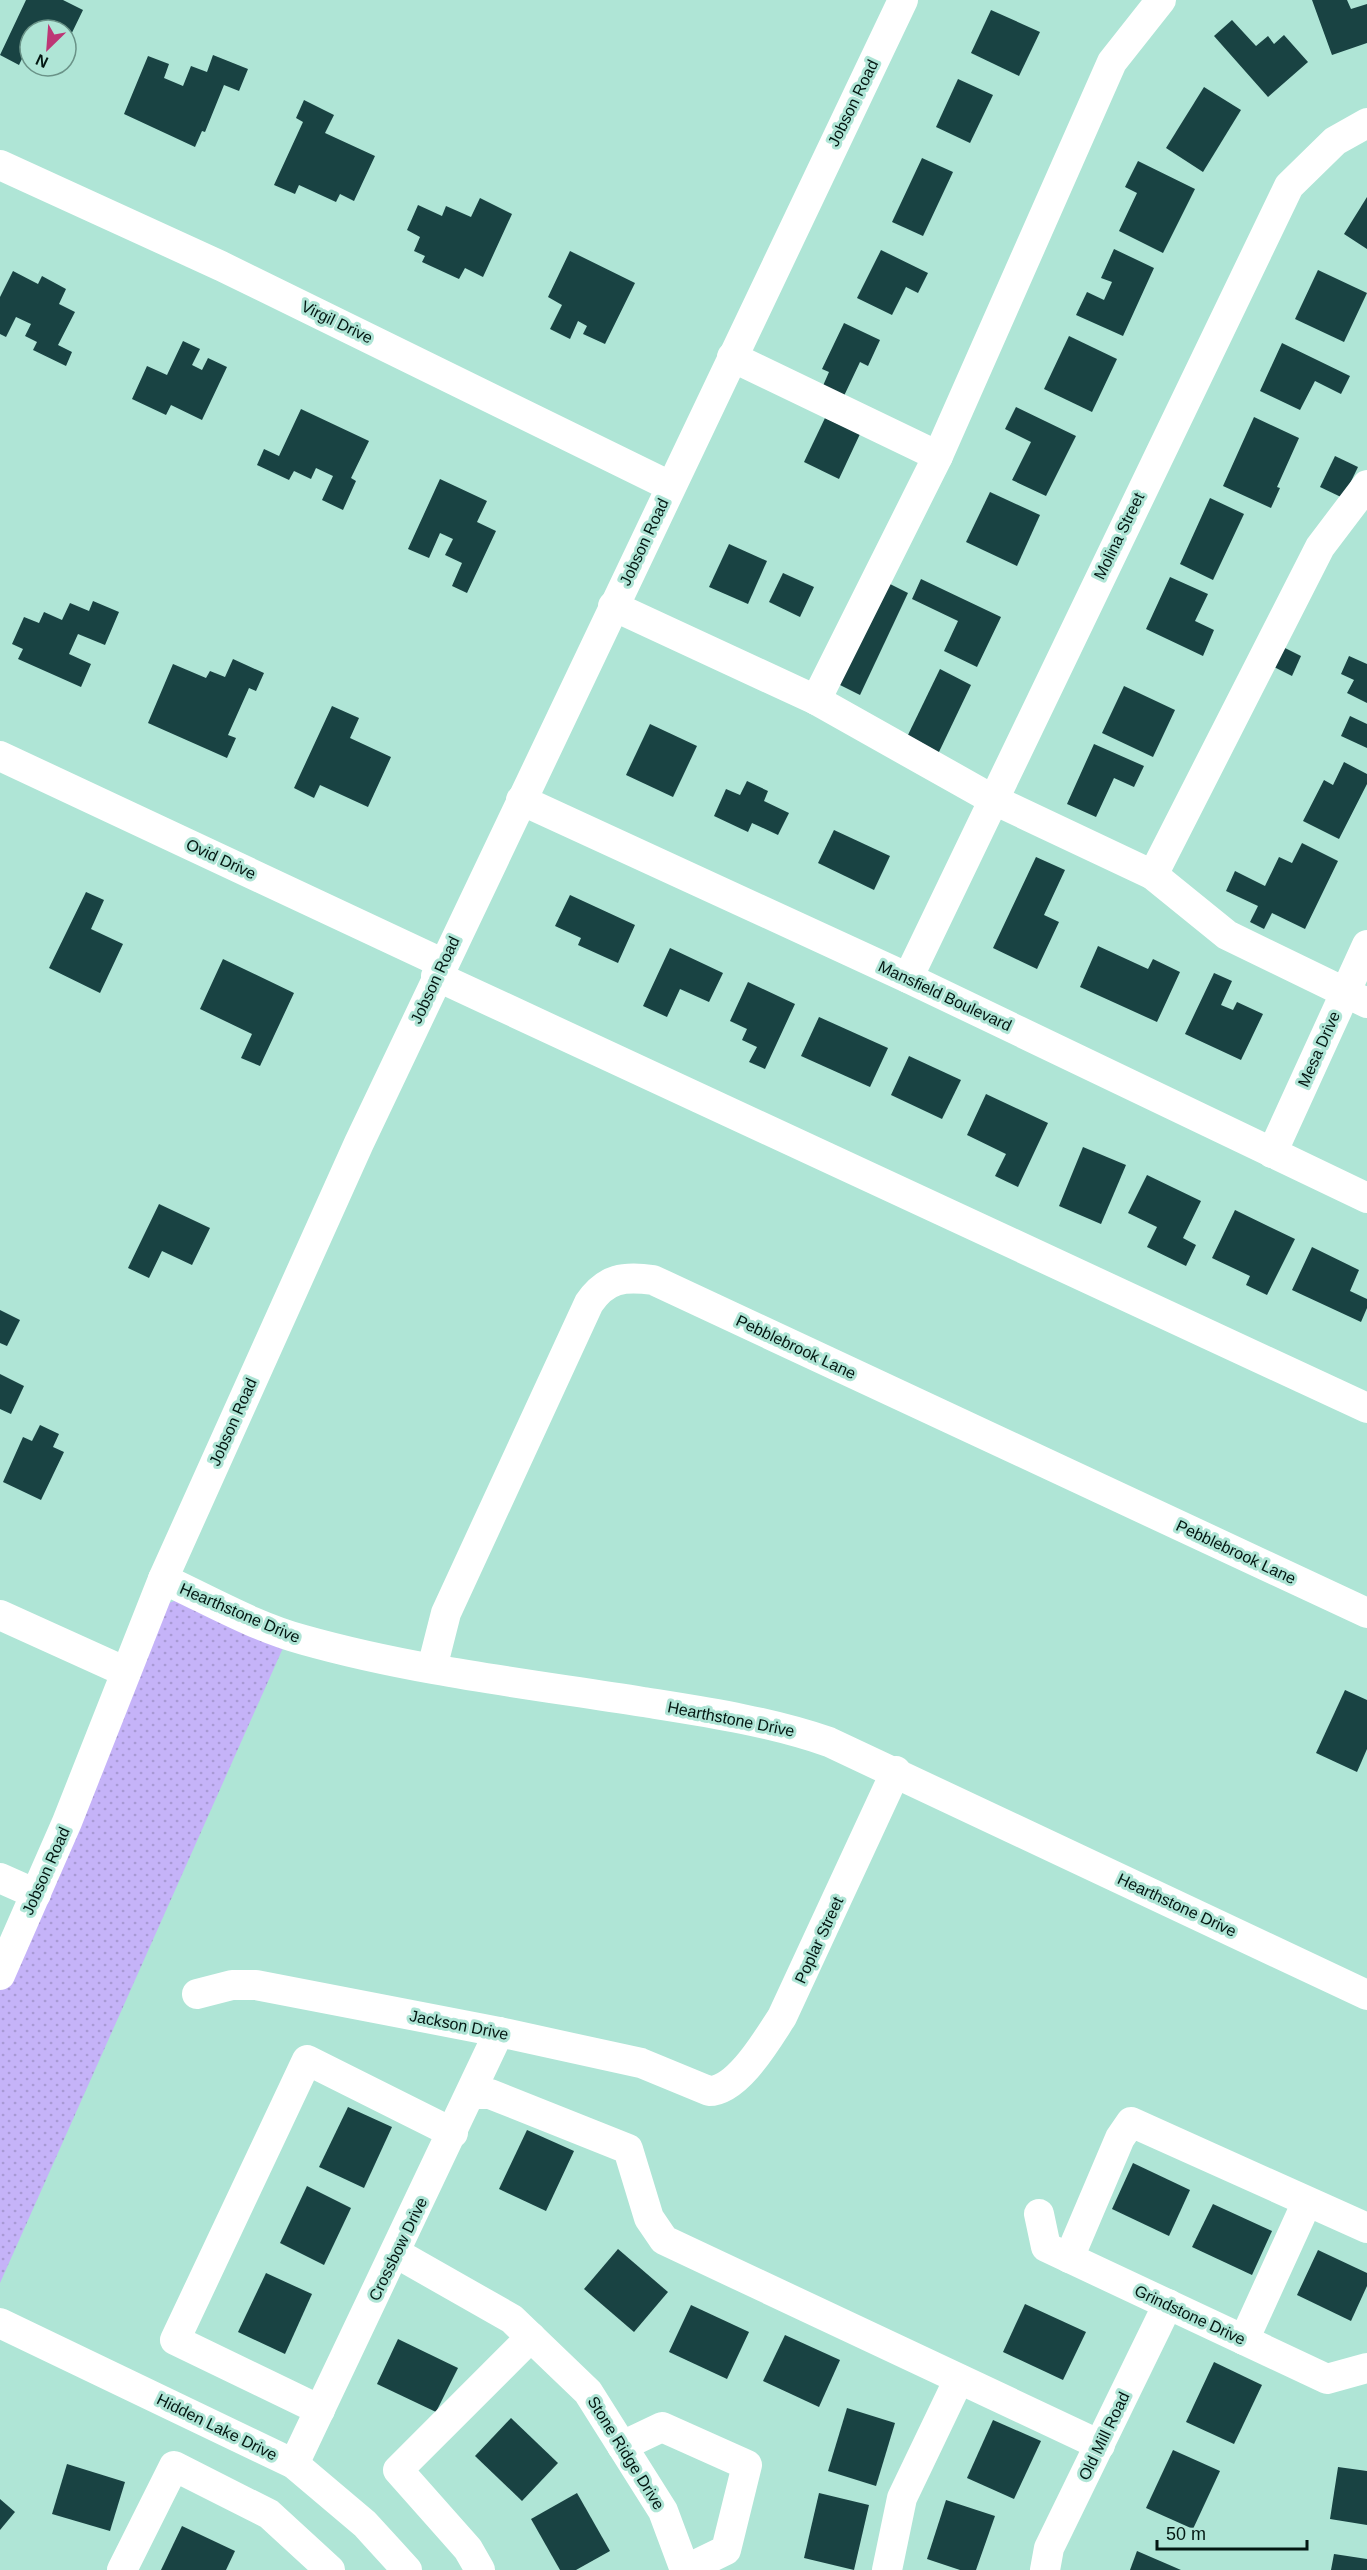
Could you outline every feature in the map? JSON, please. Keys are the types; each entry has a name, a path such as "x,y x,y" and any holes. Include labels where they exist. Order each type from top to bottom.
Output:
{"street":[{"name":"Jobson Road","path":"0,1975 36,1894 163,1580 440,969 903,0"},
{"path":"816,700 938,456 1112,62 1161,0"},
{"name":"Molina Street","path":"908,978 992,799 1289,186 1335,141 1367,123"},
{"name":"Virgil Drive","path":"0,165 221,266 670,486"},
{"path":"732,357 938,456"},
{"path":"1153,875 1320,546 1367,484"},
{"path":"613,606 816,700 992,799 1153,875 1227,934 1355,998"},
{"name":"Ovid Drive","path":"0,756 440,969 1367,1408"},
{"name":"Mansfield Boulevard","path":"521,800 908,978 1367,1198"},
{"name":"Mesa Drive","path":"1272,1153 1355,998 1367,945"},
{"name":"Pebblebrook Lane","path":"432,1668 446,1613 589,1303 599,1288 631,1277 652,1280 1367,1613"},
{"name":"Hearthstone Drive","path":"163,1580 301,1640 432,1668 766,1723 829,1742 896,1771 1367,1995"},
{"path":"0,1615 126,1672"},
{"name":"Poplar Street","path":"718,2091 726,2087 747,2065 782,2017 896,1771"},
{"path":"0,1878 36,1894"},
{"name":"Jackson Drive","path":"196,1994 232,1985 256,1985 500,2032 641,2063 710,2091 718,2091"},
{"name":"Crossbow Drive","path":"294,2464 500,2032"},
{"path":"320,2410 175,2340 307,2060 453,2133"},
{"path":"472,2094 490,2094 628,2149 649,2218 664,2240 1100,2445"},
{"path":"1069,2258 1120,2138 1131,2122 1367,2228"},
{"path":"1244,2340 1307,2202"},
{"name":"Grindstone Drive","path":"1039,2214 1046,2247 1069,2258 1327,2379 1367,2368"},
{"name":"Stone Ridge Drive","path":"396,2253 512,2319 588,2392 663,2511 685,2570"},
{"name":"Old Mill Road","path":"1045,2570 1049,2548 1168,2304"},
{"name":"Hidden Lake Drive","path":"0,2322 294,2464 365,2524 407,2570"},
{"path":"480,2570 468,2549 398,2470 531,2337"},
{"path":"886,2570 902,2498 959,2379"},
{"path":"622,2446 662,2427 747,2465 726,2550 685,2570"},
{"path":"122,2570 174,2466 269,2514 330,2570"}],"shaded area":[{"path":"177,1600 283,1648 0,2283 0,1984 169,1603"}],"building":[{"path":"26,0 63,0 83,10 78,20 78,18 18,18 18,64 0,55"},
{"path":"1312,0 1347,0 1351,9 1367,4 1367,43 1332,55"},
{"path":"991,10 1040,32 1019,76 971,53"},
{"path":"1232,20 1256,46 1268,36 1274,44 1284,35 1308,62 1268,97 1214,36"},
{"path":"213,55 248,69 239,91 224,85 205,132 202,131 195,147 124,114 148,56 169,64 164,78 183,86 191,66 207,72"},
{"path":"958,79 993,95 970,143 936,127"},
{"path":"1204,87 1241,110 1203,172 1166,148"},
{"path":"304,100 334,115 325,133 375,156 354,201 340,194 336,202 299,185 295,194 274,185 303,122 296,118"},
{"path":"922,158 953,172 923,236 892,222"},
{"path":"1138,161 1195,189 1163,253 1119,231 1137,193 1125,187"},
{"path":"1367,197 1367,249 1344,234"},
{"path":"480,198 512,214 483,277 465,268 459,279 422,262 425,256 414,251 420,237 407,230 418,205 442,216 446,206 471,217"},
{"path":"1114,249 1154,268 1123,336 1076,315 1087,292 1104,300 1112,282 1101,278"},
{"path":"881,250 928,273 918,293 906,287 892,315 857,298"},
{"path":"570,251 635,283 605,344 583,334 587,326 578,321 570,339 550,329 562,305 548,297"},
{"path":"1318,270 1367,293 1344,342 1295,319"},
{"path":"13,271 38,284 42,276 66,289 59,304 75,312 58,345 72,352 66,366 33,350 37,342 25,336 31,324 16,317 6,337 0,334 0,297"},
{"path":"844,323 880,340 868,366 860,362 843,398 822,388 829,372 822,369"},
{"path":"1069,336 1117,359 1092,412 1044,389"},
{"path":"183,341 200,349 192,365 202,370 208,358 227,367 202,420 171,405 166,415 132,399 147,366 167,375"},
{"path":"1282,343 1350,376 1341,394 1315,381 1300,410 1260,391"},
{"path":"1016,407 1076,436 1046,496 1012,480 1031,442 1005,429"},
{"path":"301,409 369,441 351,478 356,481 343,510 322,500 333,476 316,468 311,479 294,471 289,480 257,465 264,449 279,456"},
{"path":"1254,417 1299,438 1277,487 1280,488 1271,508 1223,486"},
{"path":"825,418 860,434 839,479 804,462"},
{"path":"1335,456 1358,467 1343,498 1320,487"},
{"path":"440,479 487,501 477,522 496,531 467,593 452,586 462,563 445,555 453,539 440,533 429,558 408,549"},
{"path":"990,492 1040,515 1017,566 966,542"},
{"path":"1210,498 1244,514 1213,580 1180,564"},
{"path":"729,544 767,561 748,604 709,587"},
{"path":"783,573 814,587 800,617 769,602"},
{"path":"1170,577 1208,594 1195,621 1214,630 1203,656 1146,629"},
{"path":"921,579 1001,617 977,667 944,651 958,621 912,599"},
{"path":"886,582 908,593 860,695 838,684"},
{"path":"93,601 119,612 105,645 78,634 69,654 91,664 81,687 18,659 23,649 12,644 24,617 39,623 44,612 62,620 70,603 89,611"},
{"path":"1281,646 1301,656 1292,676 1272,666"},
{"path":"1349,656 1367,664 1367,703 1347,693 1354,680 1341,674"},
{"path":"233,659 264,673 256,691 249,688 228,735 236,738 227,758 148,723 173,664 206,678 210,671 225,677"},
{"path":"940,669 971,685 938,754 906,739"},
{"path":"1124,686 1175,710 1153,757 1102,733"},
{"path":"332,706 359,718 350,738 391,757 368,807 320,785 314,798 294,788"},
{"path":"1350,716 1367,724 1367,748 1341,736"},
{"path":"650,724 697,746 673,797 626,775"},
{"path":"1094,744 1144,766 1134,787 1114,778 1096,817 1067,804"},
{"path":"1344,762 1367,774 1367,784 1339,839 1303,821 1324,780 1333,785"},
{"path":"747,781 768,791 764,801 789,813 778,835 752,823 748,832 714,816 726,789 740,795"},
{"path":"834,830 890,856 874,890 818,863"},
{"path":"1302,843 1338,861 1305,929 1272,913 1264,929 1250,922 1258,906 1226,891 1235,871 1265,886 1279,857 1292,863"},
{"path":"1036,857 1065,870 1044,915 1059,922 1037,969 993,948"},
{"path":"86,892 104,900 91,929 123,944 100,993 49,968"},
{"path":"570,895 635,925 618,963 578,945 581,938 555,926"},
{"path":"1098,946 1148,969 1153,959 1180,972 1157,1022 1080,987"},
{"path":"670,948 723,973 709,1002 680,989 667,1017 643,1006"},
{"path":"223,959 294,993 260,1066 241,1058 252,1034 200,1009"},
{"path":"1214,973 1232,981 1221,1005 1233,1010 1237,1002 1263,1014 1241,1060 1185,1034"},
{"path":"748,982 795,1004 765,1069 749,1062 757,1047 742,1040 747,1029 730,1021"},
{"path":"819,1017 888,1048 870,1087 801,1056"},
{"path":"909,1056 961,1080 942,1119 891,1095"},
{"path":"986,1094 1048,1123 1018,1187 995,1176 1006,1154 967,1135"},
{"path":"1083,1147 1126,1165 1101,1224 1059,1206"},
{"path":"1147,1175 1201,1201 1183,1238 1196,1245 1186,1266 1147,1247 1157,1227 1128,1213"},
{"path":"159,1204 210,1228 192,1265 162,1251 149,1278 128,1268"},
{"path":"1235,1210 1295,1239 1267,1295 1246,1285 1250,1276 1212,1258"},
{"path":"1312,1247 1359,1270 1350,1291 1367,1299 1367,1308 1361,1322 1292,1290"},
{"path":"0,1310 20,1320 7,1346 0,1343"},
{"path":"0,1374 24,1386 11,1414 0,1409"},
{"path":"40,1425 59,1434 53,1447 64,1452 41,1500 3,1482 23,1437 32,1441"},
{"path":"1345,1690 1367,1700 1367,1749 1357,1772 1316,1753"},
{"path":"348,2107 392,2127 364,2188 319,2167"},
{"path":"527,2130 574,2151 546,2211 499,2189"},
{"path":"1133,2163 1190,2190 1169,2236 1112,2209"},
{"path":"307,2186 351,2208 324,2265 280,2243"},
{"path":"1213,2204 1272,2231 1252,2275 1192,2247"},
{"path":"618,2249 668,2292 634,2332 584,2289"},
{"path":"1318,2250 1367,2273 1367,2286 1351,2321 1297,2295"},
{"path":"266,2273 312,2294 285,2354 238,2332"},
{"path":"1025,2304 1086,2332 1063,2380 1003,2352"},
{"path":"691,2305 749,2332 727,2379 669,2352"},
{"path":"785,2335 840,2360 819,2407 763,2381"},
{"path":"398,2339 458,2368 436,2412 377,2384"},
{"path":"1214,2362 1262,2385 1234,2444 1186,2422"},
{"path":"847,2408 895,2423 876,2486 828,2471"},
{"path":"511,2418 558,2463 522,2501 475,2456"},
{"path":"993,2420 1041,2441 1014,2499 967,2478"},
{"path":"1173,2450 1220,2471 1193,2529 1146,2508"},
{"path":"67,2464 125,2482 110,2531 52,2514"},
{"path":"1338,2467 1367,2471 1367,2525 1330,2519"},
{"path":"577,2493 610,2551 576,2570 560,2570 531,2519"},
{"path":"819,2493 869,2505 854,2570 804,2558"},
{"path":"0,2499 15,2512 0,2530"},
{"path":"946,2500 995,2516 976,2570 960,2570 927,2559"},
{"path":"182,2526 235,2551 226,2570 161,2570"},
{"path":"1137,2551 1181,2570 1130,2570"},
{"path":"1334,2554 1367,2559 1367,2570 1331,2570"}]}
